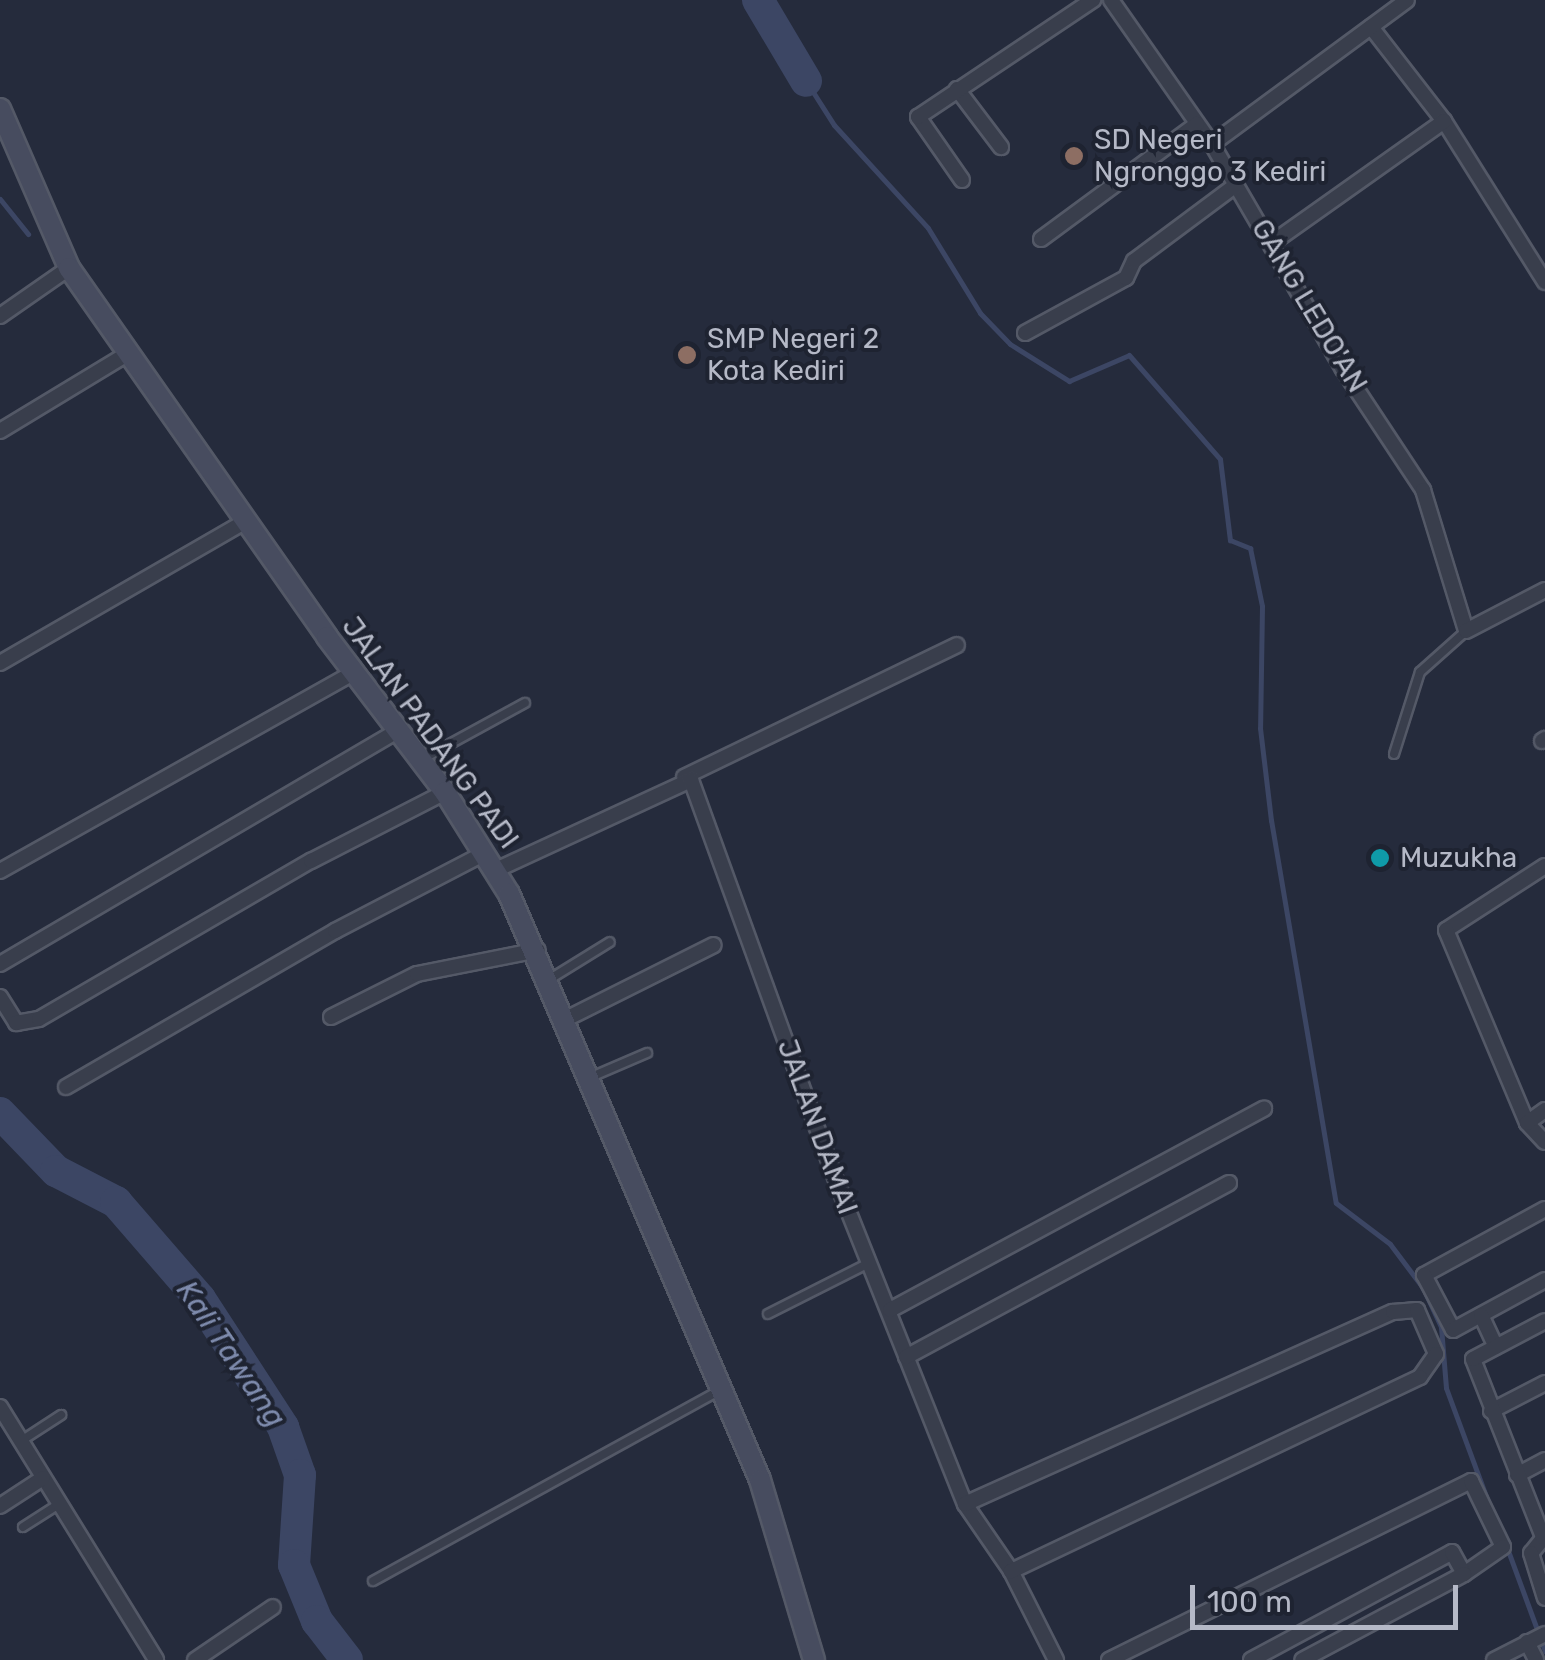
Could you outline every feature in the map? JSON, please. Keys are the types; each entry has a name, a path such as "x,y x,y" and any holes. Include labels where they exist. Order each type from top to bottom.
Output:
{"main road":[{"name":"JALAN PADANG PADI","path":"0,109 70,268 354,672 445,792 490,862 538,950 769,1505 814,1660"}],"street":[{"path":"962,180 916,122 958,89 1093,0"},
{"name":"GANG LEDO'AN","path":"1111,0 1212,144 1344,369 1423,490 1466,631"},
{"path":"1212,144 1407,0"},
{"path":"1371,27 1444,121 1543,273"},
{"path":"958,89 1001,147"},
{"path":"1272,242 1444,121"},
{"path":"1041,239 1197,124"},
{"path":"1026,333 1126,278 1134,260 1236,185"},
{"path":"0,316 70,268"},
{"path":"0,431 127,354"},
{"path":"0,663 246,521"},
{"path":"1466,631 1545,590"},
{"path":"66,1087 335,931 684,777 957,645"},
{"path":"0,871 354,672"},
{"path":"0,964 400,730"},
{"name":"JALAN DAMAI","path":"684,777 695,787 867,1264 890,1310 965,1504 1011,1571 1056,1660"},
{"path":"0,997 16,1023 38,1018 311,861 445,792"},
{"path":"1545,866 1446,930 1527,1123 1545,1142"},
{"path":"566,1019 714,945"},
{"path":"331,1017 417,974 538,950"},
{"path":"890,1310 1264,1109"},
{"path":"1527,1123 1545,1110"},
{"path":"906,1357 1229,1182"},
{"path":"1545,1209 1425,1272 1453,1330 1545,1280"},
{"path":"965,1504 1393,1312 1417,1310 1436,1354 1430,1370 1011,1571"},
{"path":"1481,1315 1496,1347"},
{"path":"1545,1320 1473,1360 1544,1536 1530,1553 1545,1598"},
{"path":"1491,1411 1545,1383"},
{"path":"0,1407 156,1660"},
{"path":"1517,1475 1545,1460"},
{"path":"0,1506 43,1478"},
{"path":"1109,1660 1471,1480 1504,1548 1464,1574 1302,1660"},
{"path":"1251,1660 1452,1552 1464,1574"},
{"path":"195,1660 272,1606"},
{"path":"1494,1660 1534,1639 1536,1660"}],"lane":[{"path":"1394,754 1420,672 1466,631"},
{"path":"421,759 526,703"},
{"path":"550,979 610,942"},
{"path":"591,1078 647,1053"},
{"path":"768,1314 867,1264"},
{"path":"373,1581 720,1390"},
{"path":"20,1441 61,1415"},
{"path":"23,1528 59,1504"}],"waterway":[{"path":"758,0 806,81"},
{"path":"806,81 834,125 928,228 980,313 1010,344 1069,381 1129,355 1220,459 1230,540 1250,548 1262,606 1260,728 1271,820 1336,1203 1390,1244 1423,1288 1441,1327 1446,1388 1489,1504"},
{"path":"0,199 28,234"},
{"name":"Kali Tawang","path":"0,1113 56,1171 116,1202 200,1299 283,1427 300,1475 294,1565 317,1621 347,1660"},
{"path":"1496,1518 1545,1651"}],"place":[{"name":"SD Negeri Ngronggo 3 Kediri","path":"1074,156"},
{"name":"SMP Negeri 2 Kota Kediri","path":"687,355"},
{"name":"Muzukha","path":"1380,858"}]}
